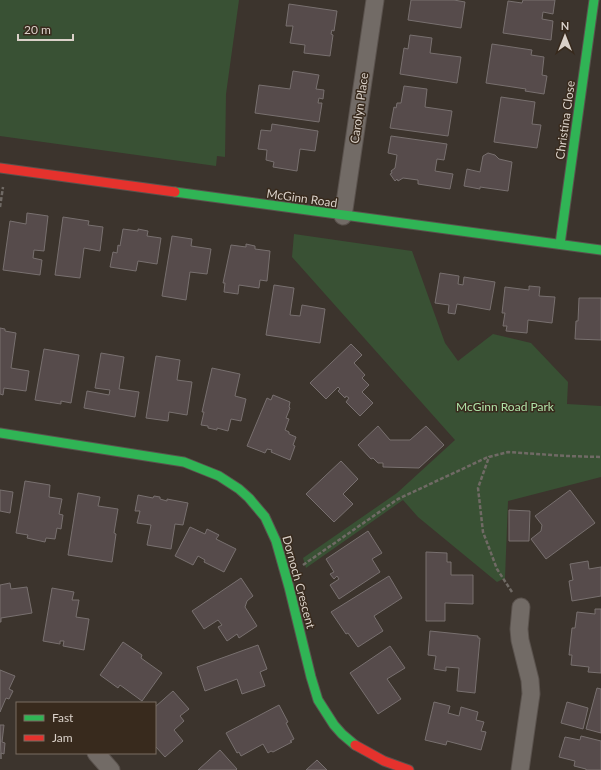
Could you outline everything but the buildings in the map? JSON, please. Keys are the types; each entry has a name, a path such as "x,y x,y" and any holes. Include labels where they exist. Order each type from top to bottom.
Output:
{"street":[{"name":"Carolyn Place","path":"343,216 375,0"},
{"name":"Christina Close","path":"560,244 594,0"},
{"name":"McGinn Road","path":"0,168 601,250"},
{"name":"Dornoch Crescent","path":"0,433 184,462 205,469 222,477 235,486 249,498 264,516 274,535 287,577 314,688 326,713 344,736 362,750 379,760 409,770"},
{"path":"520,770 531,694 530,680 520,640 519,629 521,607"},
{"path":"97,754 111,770"}],"path":[{"path":"287,577 398,499 489,457 508,452 601,457"},
{"path":"489,457 478,488 483,532 497,569 521,607"}],"green space":[{"path":"0,0 239,0 226,94 225,157 217,156 216,166 0,136"},
{"name":"McGinn Road Park","path":"294,234 412,251 445,343 458,361 493,334 531,343 568,382 567,404 601,406 601,477 508,501 505,578 497,582 418,517 403,500 306,568 303,558 397,493 455,440 292,257"}],"traffic: fast":[{"path":"560,244 594,0"},
{"path":"175,192 601,250"},
{"path":"0,433 184,462 219,476 239,489 249,498 265,517 276,541 318,700 334,725 355,745"}],"traffic: jam":[{"path":"0,168 175,192"},
{"path":"355,745 384,761 409,770"}]}
